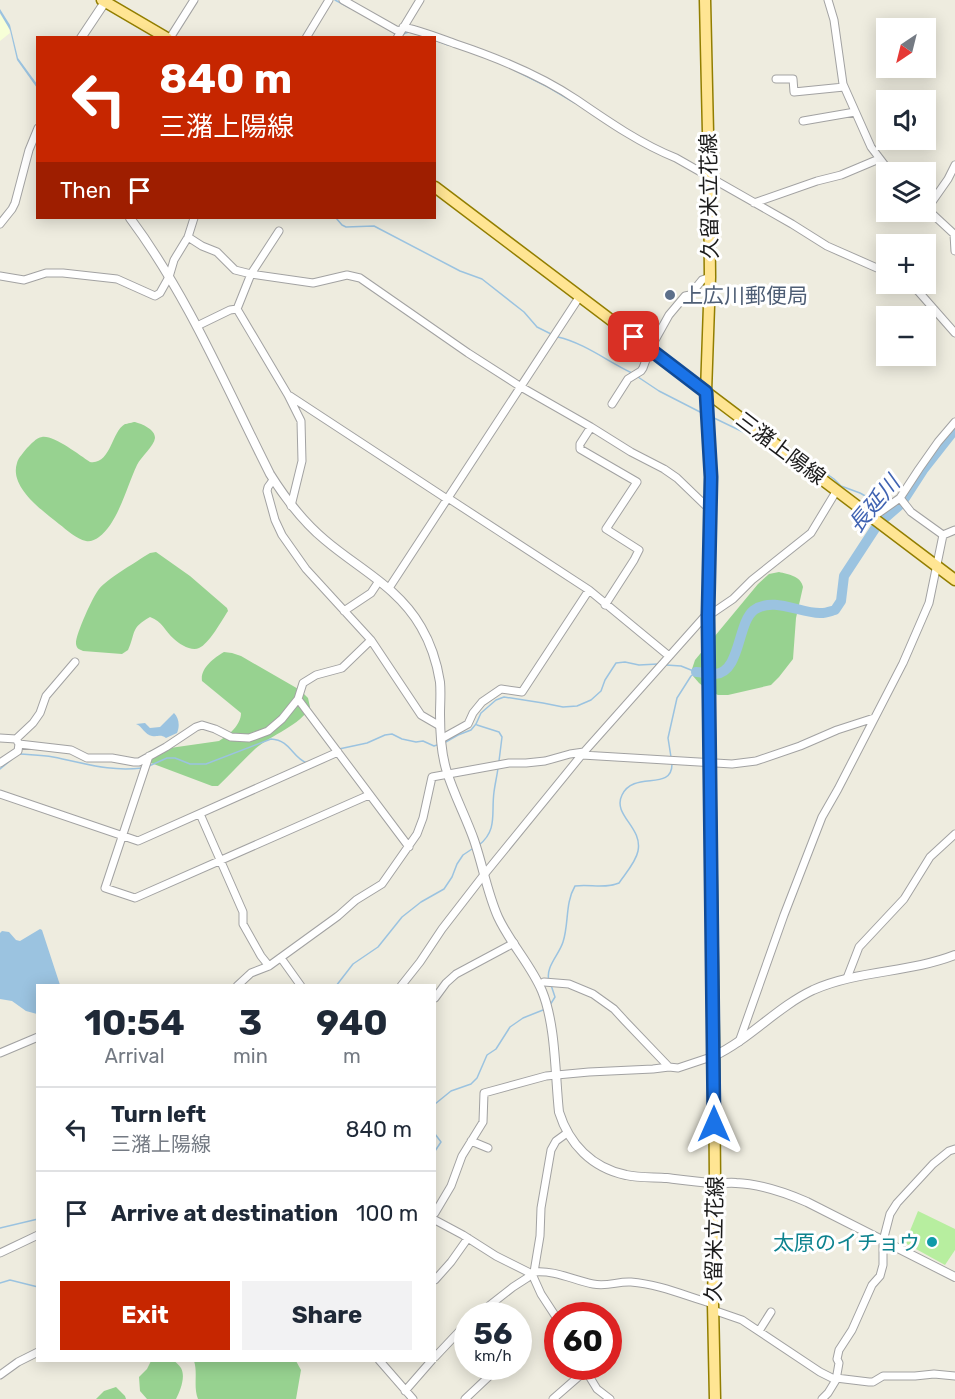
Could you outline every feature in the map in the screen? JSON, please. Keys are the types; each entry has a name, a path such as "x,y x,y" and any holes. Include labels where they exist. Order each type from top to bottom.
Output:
{"main road":[{"name":"久留米立花線","path":"705,0 710,177 710,277 706,392 711,477 708,616 715,1183 714,1399"},
{"path":"104,1 165,36"},
{"name":"三潴上陽線","path":"436,188 955,580"}],"street":[{"path":"169,36 194,0"},
{"path":"307,36 328,0"},
{"path":"343,0 400,32 420,31 434,36"},
{"path":"400,32 420,0"},
{"path":"828,0 834,20 844,87 871,147 882,162"},
{"path":"82,36 104,1"},
{"path":"436,37 508,63 577,100 657,150 710,177 827,246 876,268"},
{"path":"776,80 793,79 794,92 844,87"},
{"path":"802,121 855,112"},
{"path":"0,224 15,203 36,133"},
{"path":"754,202 841,175 879,159"},
{"path":"936,195 955,165"},
{"path":"936,218 954,234 955,251"},
{"path":"131,219 169,277 197,326 273,480 291,506 325,540 389,588 406,605 433,649 440,683 441,742 447,774 479,855 490,900 542,992 551,1026 559,1112 562,1124 574,1144 604,1168 628,1176 715,1183 735,1182 783,1191 955,1277"},
{"path":"0,276 24,280 46,273 63,273 117,279 154,296 160,293 169,277 174,260 188,237 194,219"},
{"path":"237,309 251,274 279,231"},
{"path":"188,237 217,252 235,270 251,274 314,283 347,275 360,278 521,387 664,469 710,507"},
{"path":"612,404 628,379 643,368 650,349 669,315 702,280 710,277"},
{"path":"921,294 955,333"},
{"path":"389,588 579,296"},
{"path":"197,326 230,310 237,309"},
{"path":"237,309 288,394 301,421 302,461 291,506"},
{"path":"288,394 589,590 669,656"},
{"path":"873,517 900,498 938,442 955,422"},
{"path":"591,427 580,444 580,449 637,482 606,529 639,550 605,605"},
{"path":"273,480 267,491 282,535 306,569 370,640 421,715 440,726"},
{"path":"403,984 483,876 583,754 669,656 705,616 733,598 811,533 837,490"},
{"path":"900,498 911,512 943,535"},
{"path":"943,535 955,530"},
{"path":"739,1043 784,915 822,817 903,663 928,603 943,535"},
{"path":"344,611 370,593 380,581"},
{"path":"441,742 468,724 482,702 501,689 522,692 589,590"},
{"path":"0,738 71,750 87,758 112,758 139,762 202,725 231,737 249,738 268,730 282,719 298,699 303,683 316,675 342,668 370,640"},
{"path":"0,763 18,751 18,741 40,713 46,696 75,662"},
{"path":"298,699 409,847"},
{"path":"239,984 251,973 281,958 356,900 382,884 417,834 432,777 509,763 545,761 570,754 732,764 756,761 874,718"},
{"path":"0,794 138,841 338,752"},
{"path":"149,756 105,888 135,898 369,795"},
{"path":"200,813 243,912 243,924 269,966"},
{"path":"847,978 859,947 904,899 930,857 955,834"},
{"path":"436,997 456,974 514,943"},
{"path":"436,1211 452,1186 462,1156 483,1122 484,1093 555,1075 678,1068 714,1056 739,1043 786,1006 813,991 847,978 910,968 955,955"},
{"path":"281,958 300,984"},
{"path":"544,982 568,984 593,994 614,1009 669,1067"},
{"path":"0,1053 36,1038"},
{"path":"546,1302 540,1294 533,1273 540,1236 541,1208 551,1150 556,1142 567,1133"},
{"path":"471,1141 488,1148"},
{"path":"822,1399 836,1379 839,1350 852,1330 872,1286 880,1276 890,1214 897,1203 933,1164 955,1149"},
{"path":"436,1221 496,1256 533,1273 551,1272 593,1284 609,1285 628,1281 646,1284 713,1307 742,1320 820,1372 836,1379 873,1382 883,1376 934,1374 955,1376"},
{"path":"0,1253 36,1236"},
{"path":"436,1279 468,1238"},
{"path":"495,1302 533,1273"},
{"path":"759,1331 771,1312"},
{"path":"436,1357 454,1337"},
{"path":"0,1375 36,1353"},
{"path":"381,1362 413,1399"},
{"path":"405,1391 431,1362"},
{"path":"465,1399 481,1380"},
{"path":"553,1399 573,1380"},
{"path":"591,1380 597,1389 610,1399"}],"shaded area":[{"path":"0,14 10,33 0,41"}],"green space":[{"path":"135,422 151,430 155,438 137,465 112,523 97,538 88,541 75,536 29,498 18,481 17,463 34,441 42,437 53,439 90,462 97,462 107,453 120,428 125,424"},
{"path":"156,552 190,576 227,608 228,611 211,637 199,648 189,648 176,641 161,624 150,617 139,624 134,631 128,650 122,654 78,649 76,640 78,633 99,589 127,567 150,553"},
{"path":"779,572 797,578 803,587 796,618 793,659 771,685 728,695 718,695 709,691 693,676 692,669 695,660 758,584 769,574"},
{"path":"224,652 241,656 300,690 308,698 310,707 293,725 255,749 218,786 212,786 151,763 144,758 149,751 219,741 237,726 241,713 202,681 205,668"},
{"path":"918,1211 955,1229 955,1250 945,1265 905,1243"},
{"path":"150,1362 175,1362 180,1367 183,1380 176,1399 147,1399 140,1391 139,1377"},
{"path":"194,1362 297,1362 301,1370 296,1399 198,1399"},
{"path":"116,1387 126,1399 96,1399 104,1391"}],"water":[{"path":"0,9 10,25 18,58 36,83 36,87 17,60 10,30"},
{"path":"174,713 178,720 178,730 177,733 166,738 150,735 136,724 145,723 150,728 160,727"},
{"path":"42,930 60,984 36,984 36,1014 26,1011 12,1001 0,999 0,933 9,932 20,941"}],"waterway":[{"path":"335,0 350,8"},
{"path":"403,34 409,32 416,34"},
{"path":"436,40 448,45"},
{"path":"514,70 575,103"},
{"path":"337,219 346,227 374,226 460,271 482,279 524,312 537,327 551,334"},
{"path":"558,337 586,348 632,373"},
{"path":"638,377 659,391 702,413"},
{"path":"712,417 764,442"},
{"name":"長延川","path":"696,672 715,674 730,665 744,625 754,610 762,606 779,605 813,613 835,610 841,601 844,576 878,524 901,504 923,470 955,429"},
{"path":"807,462 813,464 841,486 876,502 892,500"},
{"path":"444,743 471,730 481,713 496,700 504,697 563,707 577,706 591,700 601,691 616,663 658,664"},
{"path":"666,665 681,666 696,672 677,698 668,738 671,757"},
{"path":"477,725 499,732 502,737 499,761"},
{"path":"339,749 367,743 392,734 402,739 437,745"},
{"path":"149,766 167,758 175,758 190,764 206,764 271,739 283,742 307,763"},
{"path":"20,754 49,756 107,768 142,768"},
{"path":"0,769 11,760"},
{"path":"549,981 549,971 563,942 570,899 575,886 608,886 619,883 637,855 636,835 621,809 622,795 635,784 666,777 672,764"},
{"path":"479,845 491,827 498,768"},
{"path":"338,984 353,964 378,947 402,917 421,902 444,889 463,855 472,849"},
{"path":"550,1005 555,997 551,985"},
{"path":"436,1103 451,1091 471,1084 477,1078 487,1055 496,1049 510,1027 523,1018 543,1010"},
{"path":"436,1135 441,1142 436,1150"},
{"path":"0,1228 36,1219"},
{"path":"0,1283 10,1280 36,1286"}],"place":[{"name":"上広川郵便局","path":"670,295"},
{"name":"太原のイチョウ","path":"932,1242"}],"route":[{"path":"634,337 706,392 711,477 708,616 714,1124"}]}
